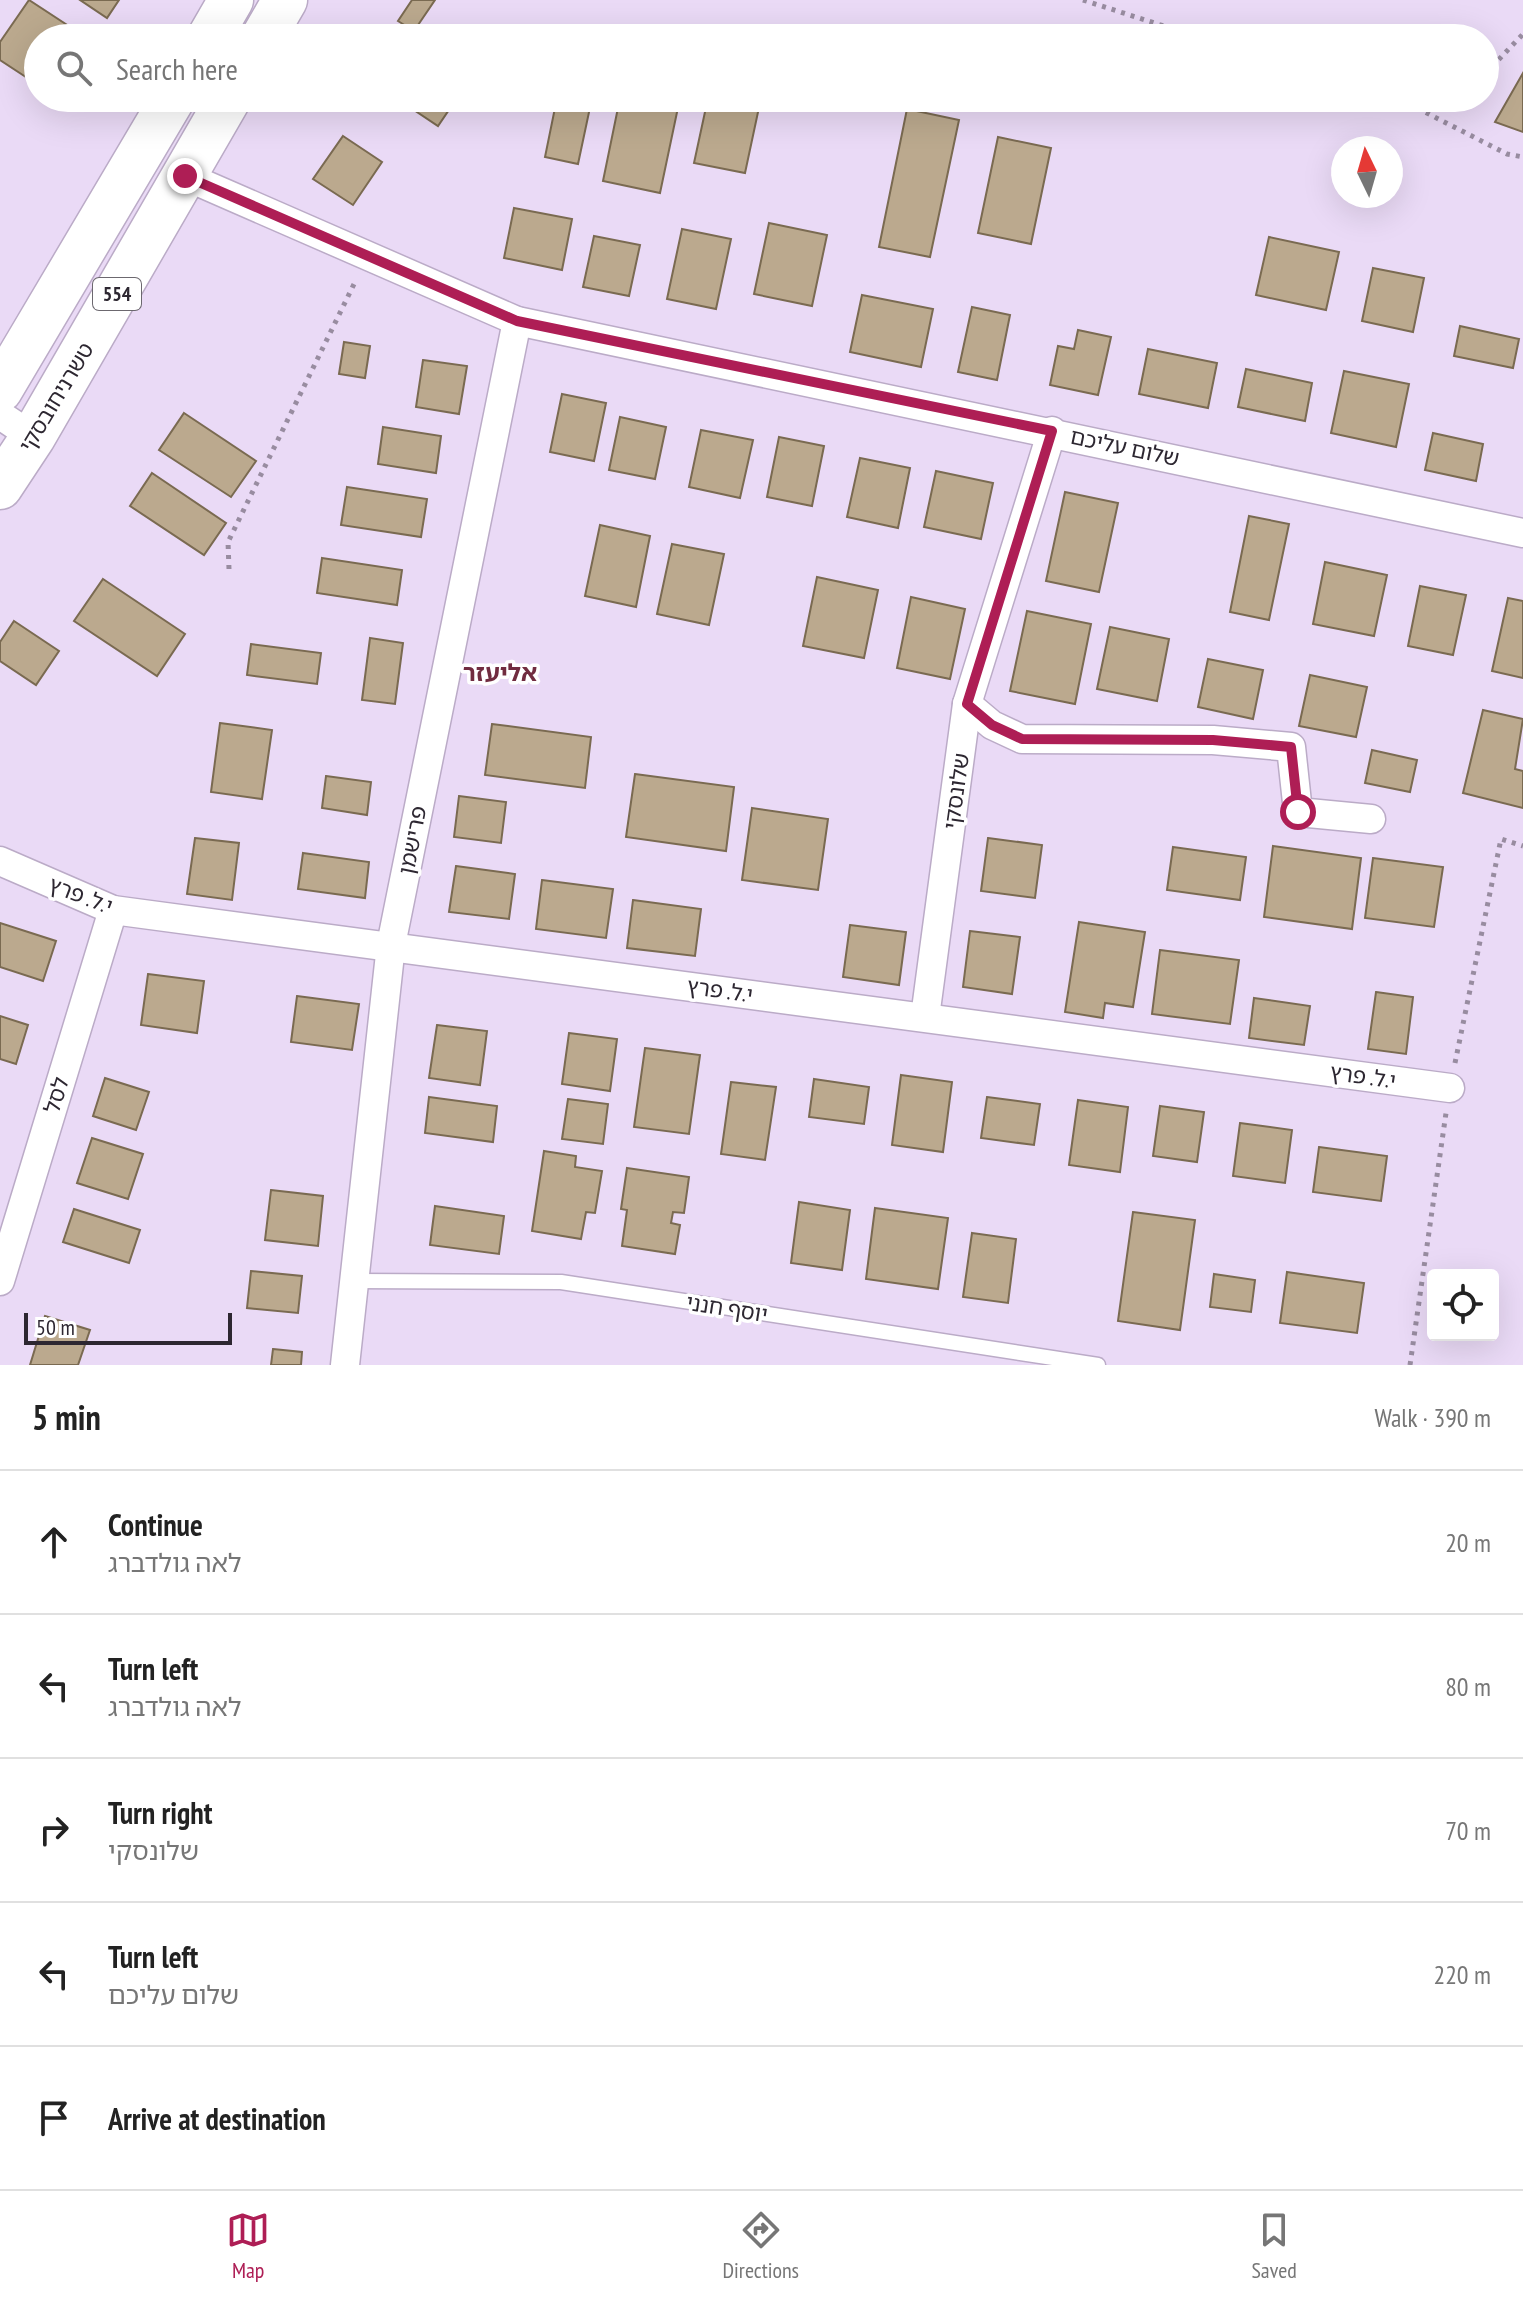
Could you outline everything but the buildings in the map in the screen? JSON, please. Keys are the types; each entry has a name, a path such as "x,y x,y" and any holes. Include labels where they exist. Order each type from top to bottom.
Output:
{"main road":[{"path":"217,24 231,0"},
{"path":"271,24 285,0"},
{"name":"554","path":"0,390 165,112"},
{"name":"טשרניחובסקי","path":"0,487 17,426 185,176 221,112"}],"street":[{"name":"שלום עליכם","path":"185,176 517,321 1052,431 1523,533"},
{"name":"פרישמן","path":"345,1365 391,945 517,321"},
{"name":"שלונסקי","path":"925,1017 967,704 1052,431"},
{"path":"967,704 992,725 1022,739 1213,740 1291,747 1298,812 1371,819"},
{"name":"י.ל. פרץ","path":"1,863 113,910 1450,1088"},
{"name":"לסל","path":"0,1281 113,910"}],"lane":[{"name":"יוסף חנני","path":"354,1281 561,1282 1098,1365"}],"path":[{"path":"1083,0 1158,24"},
{"path":"1499,59 1523,34"},
{"path":"1425,112 1507,154 1523,157"},
{"path":"229,569 228,542 368,257"}],"district":[{"name":"אליעזר","path":"500,672"}],"route":[{"path":"185,176 517,321 1052,431 967,704 992,725 1022,739 1213,740 1291,747 1298,812"}]}
